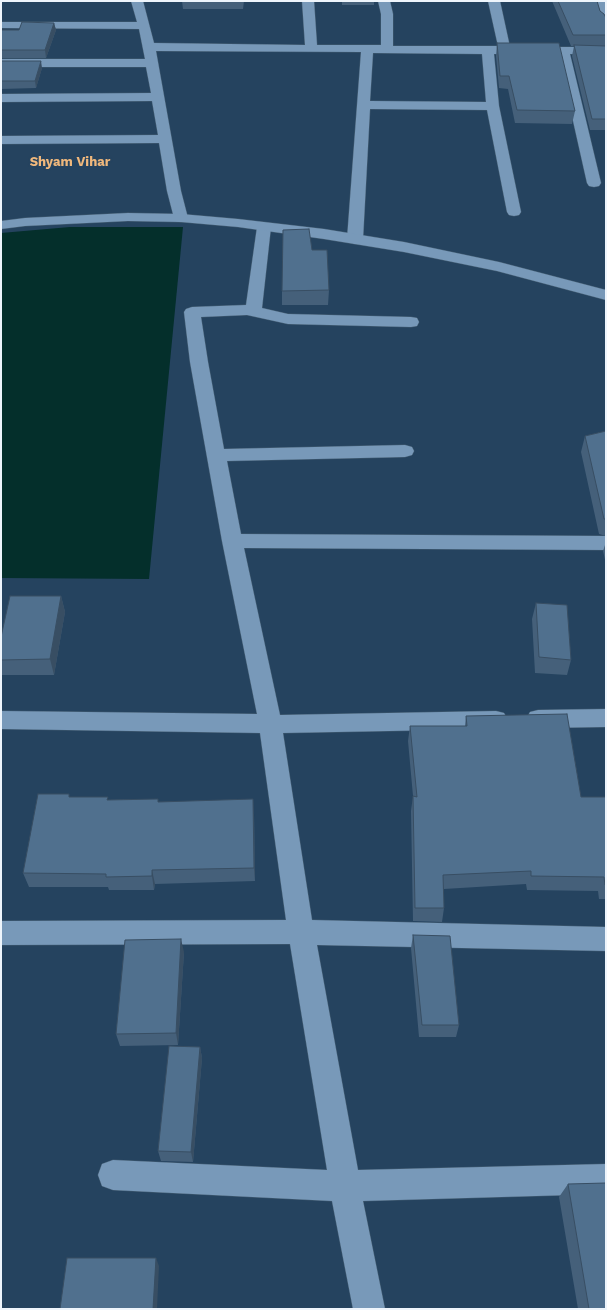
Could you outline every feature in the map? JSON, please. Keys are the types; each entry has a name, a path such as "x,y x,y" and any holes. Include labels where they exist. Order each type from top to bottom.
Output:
{"street":[{"path":"137,1 149,47 164,139 181,218"},
{"path":"308,1 312,48"},
{"path":"384,1 387,14 387,49"},
{"path":"494,1 506,51"},
{"path":"599,1 606,21"},
{"path":"1,25 143,26"},
{"path":"149,47 606,51"},
{"path":"355,239 367,49"},
{"path":"488,51 493,106 514,212"},
{"path":"563,51 594,182"},
{"path":"1,63 151,63"},
{"path":"1,98 157,97"},
{"path":"363,104 493,106"},
{"path":"1,140 164,139"},
{"path":"1,224 78,219 181,218 264,227 404,247 499,267 606,294"},
{"path":"254,310 264,227"},
{"path":"369,1309 345,1186 301,932 270,724 232,541 199,362 192,312 254,310 288,319 411,322"},
{"path":"216,455 405,451"},
{"path":"232,541 606,543"},
{"path":"1,720 270,724 606,718"},
{"path":"1,933 301,932 606,939"},
{"path":"113,1175 345,1186 606,1179"}],"shaded area":[{"path":"70,227 183,227 149,579 1,578 1,233"}],"building":[{"path":"558,1 597,1 600,11 606,18 606,35 573,35"},
{"path":"22,22 54,23 45,50 1,50 1,30 19,30"},
{"path":"497,43 559,43 575,111 517,110 509,76 500,76"},
{"path":"574,45 606,46 606,119 592,119"},
{"path":"1,61 41,61 35,81 1,81"},
{"path":"309,229 312,250 327,250 329,290 282,291 283,230"},
{"path":"606,431 606,519 604,519 585,436"},
{"path":"10,596 61,596 50,659 1,660 1,637"},
{"path":"536,603 567,605 571,660 539,657"},
{"path":"567,714 581,797 606,797 606,885 604,877 531,876 531,871 443,875 444,908 415,908 413,796 417,797 410,726 467,726 466,716"},
{"path":"38,794 69,794 69,797 108,797 107,800 158,799 158,802 253,799 254,868 152,870 152,876 106,877 106,874 23,873"},
{"path":"413,935 450,936 459,1025 422,1025"},
{"path":"181,939 176,1033 116,1034 125,940"},
{"path":"169,1046 200,1047 191,1152 158,1151"},
{"path":"606,1183 606,1309 589,1309 568,1184"},
{"path":"67,1258 156,1258 153,1309 60,1309"}],"district":[{"name":"Shyam Vihar","path":"70,162"}]}
